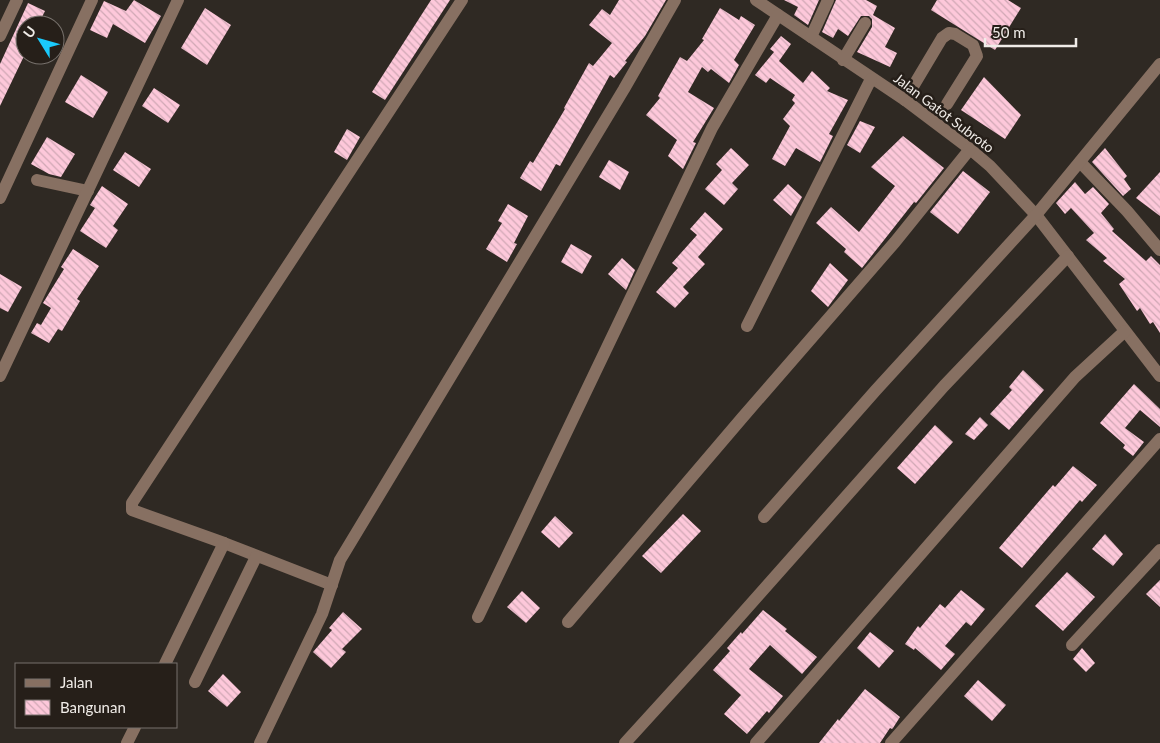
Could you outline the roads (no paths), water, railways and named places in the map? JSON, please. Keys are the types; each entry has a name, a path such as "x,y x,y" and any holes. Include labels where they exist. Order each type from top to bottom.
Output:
{"street":[{"path":"0,36 17,0"},
{"path":"0,198 92,0"},
{"path":"0,376 178,0"},
{"path":"332,585 132,510 132,503 462,0"},
{"path":"260,743 322,614 337,567 354,535 676,0"},
{"path":"811,37 828,0"},
{"name":"Jalan Gatot Subroto","path":"758,1 871,79 905,100 990,166 1036,215 1160,376"},
{"path":"478,618 712,128 778,14"},
{"path":"843,60 865,23"},
{"path":"905,100 942,38 949,33 973,45 977,56 947,104"},
{"path":"764,517 895,368 1036,215 1160,64"},
{"path":"747,326 871,79"},
{"path":"568,622 895,242 970,149"},
{"path":"1080,162 1127,211 1160,250"},
{"path":"37,180 88,191"},
{"path":"625,743 944,386 1068,256"},
{"path":"756,743 1075,377 1125,331"},
{"path":"890,743 1160,439"},
{"path":"165,663 224,543"},
{"path":"1072,645 1160,550"},
{"path":"195,682 256,557"},
{"path":"127,743 134,728"}]}
